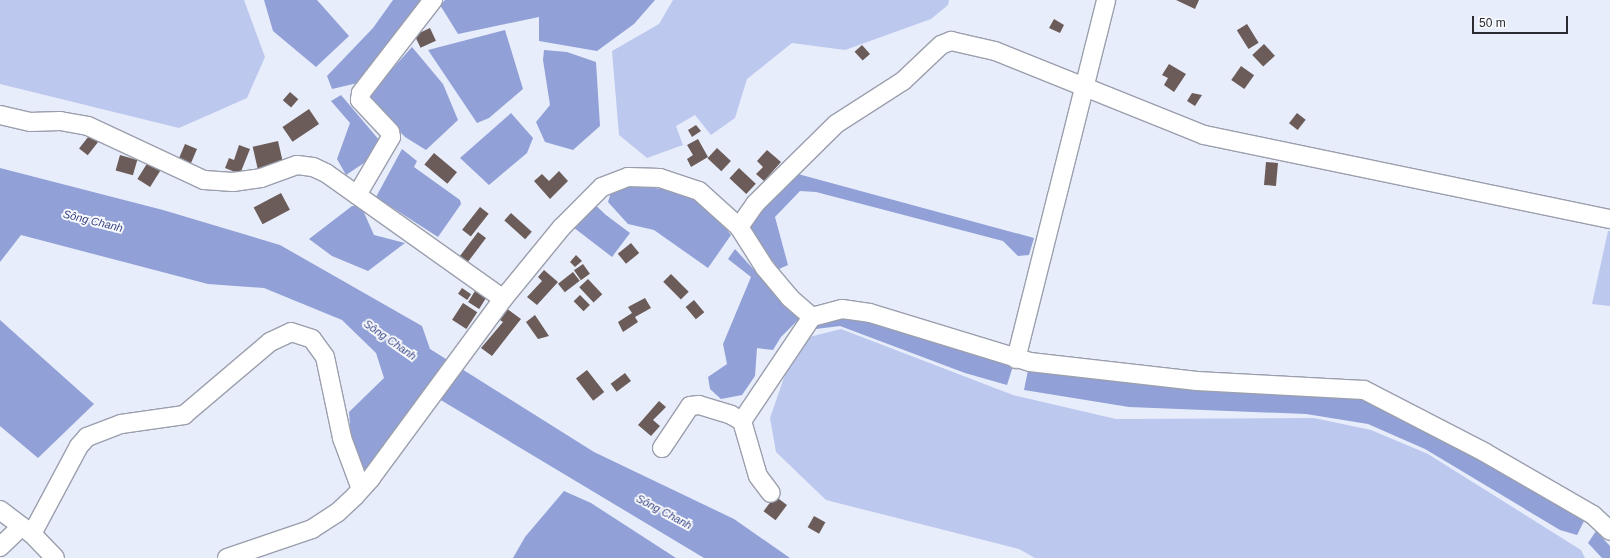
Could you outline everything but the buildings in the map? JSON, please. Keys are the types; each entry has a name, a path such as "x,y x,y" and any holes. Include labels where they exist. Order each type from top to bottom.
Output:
{"street":[{"path":"357,195 391,138 390,132 360,100 360,93 433,0"},
{"path":"1016,359 1083,86 1106,0"},
{"path":"739,227 755,204 836,124 903,81 941,45 951,41 964,42 995,51 1204,135 1320,157 1610,219"},
{"path":"0,115 30,122 60,121 88,126 204,180 232,182 261,178 302,166 313,167 326,173 503,299"},
{"path":"227,558 312,528 337,513 361,489 503,299 562,227 602,187 628,177 660,178 699,191 739,227 765,268 790,298 812,317"},
{"path":"742,421 812,317 842,309 870,313 1016,359 1144,377 1364,390 1484,452 1594,515 1610,531"},
{"path":"0,547 27,530 79,446 87,437 121,424 184,415 270,342 291,332 312,339 325,357 342,438 361,489"},
{"path":"662,448 690,406 699,405 742,421"},
{"path":"742,421 758,476 771,493"},
{"path":"0,510 27,530 55,558"}],"shaded area":[{"path":"0,0 244,0 265,57 247,98 179,128 0,84"},
{"path":"673,0 949,0 948,5 931,19 845,50 792,43 747,79 735,118 711,135 695,115 676,126 683,145 647,158 619,135 612,51 659,24"},
{"path":"1608,231 1610,231 1610,306 1592,304"},
{"path":"841,329 1013,395 1116,419 1314,418 1371,430 1428,454 1581,550 1585,558 1035,558 1019,549 826,500 776,452 770,418 797,340"}],"water":[{"path":"264,0 317,0 349,36 316,67 273,31"},
{"path":"393,0 422,0 362,82 332,89 327,76 373,28"},
{"path":"445,0 655,0 634,24 597,51 539,41 539,17 458,34 440,5"},
{"path":"505,30 523,89 489,118 477,123 428,50"},
{"path":"412,47 443,84 458,120 426,150 405,137 367,97"},
{"path":"544,50 567,52 596,62 600,126 573,150 545,142 536,122 550,105 543,60"},
{"path":"341,95 380,141 370,159 346,175 337,159 350,123 331,101"},
{"path":"511,113 533,138 527,153 489,185 460,158"},
{"path":"402,149 417,161 414,167 460,200 461,204 438,237 376,197"},
{"name":"Sông Chanh","path":"0,168 163,210 280,245 422,326 430,349 594,452 734,519 790,558 704,558 424,390 364,479 352,451 349,412 384,378 376,353 342,320 264,288 208,284 21,235 0,262"},
{"path":"798,174 1034,238 1029,255 1018,256 1003,241 816,192 800,191 775,217 788,265 779,269 746,228 763,201"},
{"path":"622,184 687,192 707,204 731,235 708,268 654,230 628,224 608,202 611,192"},
{"path":"591,201 606,215 630,233 612,257 573,227"},
{"path":"352,206 361,206 374,235 405,243 368,271 332,256 309,239"},
{"path":"735,249 799,319 781,337 773,350 757,348 755,376 742,395 721,399 710,389 708,377 727,364 723,344 751,277 728,259"},
{"path":"832,314 857,316 1013,366 1007,385 965,373 840,326 816,329 816,323"},
{"path":"0,320 94,404 38,458 0,426"},
{"path":"1028,370 1371,397 1502,470 1584,521 1577,535 1560,530 1425,449 1368,424 1306,414 1129,407 1024,390"},
{"path":"564,491 591,503 676,558 513,558 525,537"},
{"path":"1596,531 1610,546 1610,558 1602,558 1588,543"}]}
